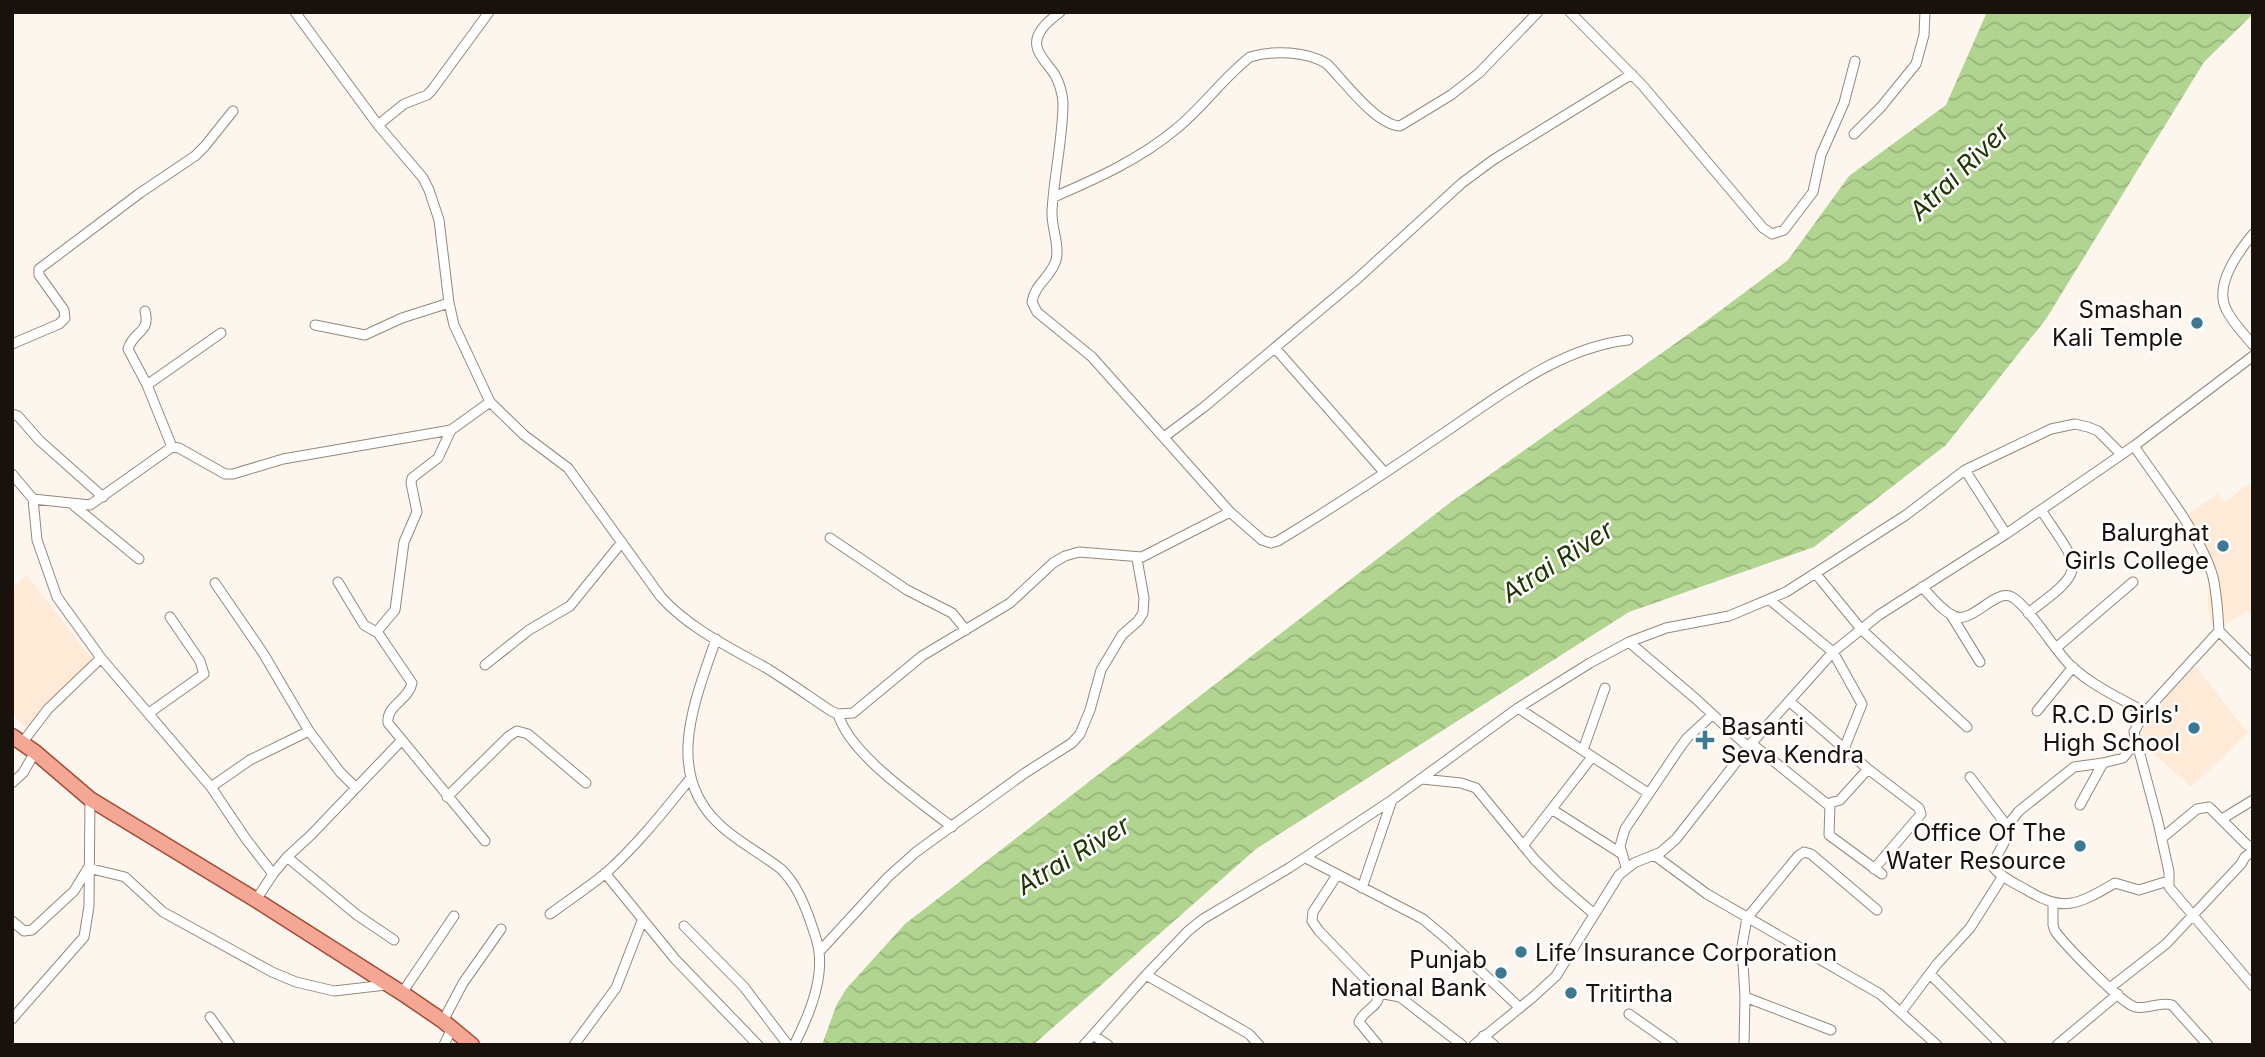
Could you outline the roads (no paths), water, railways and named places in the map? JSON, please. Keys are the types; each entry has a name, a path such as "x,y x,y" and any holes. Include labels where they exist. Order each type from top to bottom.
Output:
{"main road":[{"path":"17,740 90,799 402,993 472,1044"}],"street":[{"path":"295,12 429,190 439,220 454,325 490,402 524,435 568,468 673,610 838,714 853,712 922,656 1010,603 1053,563 1065,556 1079,552 1137,558 1169,545 1230,512"},
{"path":"378,125 404,104 427,95 432,90 489,12"},
{"path":"1060,12 1041,29 1036,41 1043,60 1057,78 1063,102 1052,223 1056,260 1032,298 1035,308 1042,317 1092,357 1230,512 1262,540 1271,543 1322,514 1512,387 1565,358 1596,345 1628,340"},
{"path":"1054,197 1104,175 1157,144 1179,127 1250,57 1264,53 1302,55 1320,60 1379,118 1393,126 1400,126 1479,73 1538,12"},
{"path":"1570,12 1632,74 1763,228 1772,234 1784,230 1813,192 1821,155 1844,103 1855,61"},
{"path":"1854,134 1881,107 1916,64 1924,34 1925,12"},
{"path":"1164,437 1357,279 1462,183 1493,160 1632,74"},
{"path":"12,344 59,324 65,318 64,310 39,275 39,269 140,193 195,156 233,111"},
{"path":"2253,234 2230,264 2223,302 2226,310 2253,345"},
{"path":"315,325 365,335 402,318 449,303"},
{"path":"145,311 148,320 146,327 133,339 128,349 147,385 172,447"},
{"path":"147,385 221,333"},
{"path":"1276,348 1384,472"},
{"path":"1474,1045 1556,976 1619,875 1626,867 1654,855 1676,839 1749,745 1833,652 1861,629 2006,534 2251,362"},
{"path":"33,499 90,505 172,447 179,448 225,474 233,474 283,459 451,430 490,402"},
{"path":"12,414 18,416 39,440 103,497"},
{"path":"1084,1045 1188,930 1306,858 1551,686 1629,642 1666,628 1729,616 1770,600 1906,515 1965,470 2051,429 2075,424 2098,431 2121,454"},
{"path":"378,633 395,610 404,542 417,512 412,478 438,458 451,430"},
{"path":"2134,446 2202,551 2214,581 2219,631 2145,712 2134,732 2162,838 2169,872 2168,881 2173,894 2253,986"},
{"path":"1965,470 2006,534"},
{"path":"12,474 33,499 37,540 57,597 101,658 211,787 273,874"},
{"path":"71,503 139,559"},
{"path":"2028,613 2065,585 2073,567 2071,554 2041,510"},
{"path":"830,538 907,590 952,613 966,630"},
{"path":"485,665 507,645 570,606 622,542"},
{"path":"819,952 888,877 916,852 1025,773 1072,743 1080,734 1090,710 1098,675 1122,635 1139,621 1143,613 1144,598 1137,558"},
{"path":"1815,574 1861,629 1967,727"},
{"path":"338,582 361,621 378,633 412,683 409,693 390,711 387,719 485,841"},
{"path":"2056,648 2133,582"},
{"path":"215,583 263,653 309,732 356,788"},
{"path":"1922,587 1958,618 1965,617 2002,596 2007,595 2016,600 2073,667 2096,685 2145,712"},
{"path":"1770,600 1833,652 1862,704 1844,748"},
{"path":"1950,613 1980,662"},
{"path":"149,713 204,674 200,661 170,617"},
{"path":"2219,631 2253,665"},
{"path":"716,639 689,731 690,779 703,806 721,827 775,864 789,877 803,899 819,952 817,985 806,1021 794,1045"},
{"path":"1629,642 1712,715 1820,801 1830,804 1840,800 1868,769"},
{"path":"17,740 101,658"},
{"path":"2037,711 2073,667"},
{"path":"1583,750 1605,688"},
{"path":"1789,701 1868,769 1919,808 1920,814 1878,872 1829,835 1830,804"},
{"path":"1518,708 1648,793"},
{"path":"838,714 842,727 858,747 898,785 952,827"},
{"path":"1626,867 1619,846 1625,829 1687,738 1712,715"},
{"path":"447,797 517,731 528,734 586,783"},
{"path":"211,787 250,760 309,732"},
{"path":"256,900 287,857 402,740"},
{"path":"2007,826 2019,811 2074,767 2123,758 2137,741"},
{"path":"12,783 23,773 35,752"},
{"path":"1523,846 1592,757"},
{"path":"2080,804 2103,763"},
{"path":"1970,777 2007,826 2007,839 1993,867 2044,901 2070,904 2086,899 2115,883 2139,890 2168,881"},
{"path":"550,914 605,873 661,815 690,779"},
{"path":"1422,779 1461,783 1476,788 1523,846 1557,882 1594,914"},
{"path":"12,1019 84,937 89,906 90,799"},
{"path":"1362,888 1392,800"},
{"path":"2222,820 2253,800"},
{"path":"2057,1045 2166,944 2253,849 2213,810 2203,807 2162,838"},
{"path":"1553,810 1622,854"},
{"path":"1744,1045 1742,946 1747,918 1798,856 1804,852 1811,854 1877,910"},
{"path":"1654,855 1707,894 1880,994 1937,1045"},
{"path":"287,857 357,915 394,940"},
{"path":"1306,858 1415,915 1439,932 1520,1008"},
{"path":"12,920 24,931 32,930 74,891 88,868"},
{"path":"88,868 125,877 163,912 272,972 296,982 334,991 387,985"},
{"path":"605,873 683,968 758,1045"},
{"path":"1337,875 1313,912 1312,921 1319,931 1380,993 1401,997 1462,1045"},
{"path":"1901,1012 1970,928 2003,876"},
{"path":"2053,904 2055,931 2114,991 2136,1007 2165,1003 2172,1005 2208,1045"},
{"path":"402,993 454,916"},
{"path":"574,1045 616,988 642,921"},
{"path":"684,926 744,987 788,1045"},
{"path":"444,1045 447,1024 469,975 501,929"},
{"path":"1930,974 2001,1045"},
{"path":"1146,975 1249,1034 1259,1045"},
{"path":"1378,1045 1359,1022 1362,1015 1377,1002 1380,993"},
{"path":"1745,997 1831,1030"},
{"path":"1629,1014 1673,1045"},
{"path":"210,1017 230,1045"},
{"path":"1093,1035 1108,1045"},
{"path":"1483,1036 1494,1045"}],"water":[{"name":"Atrai River","path":"1987,12 2253,14 2204,62 2046,319 1946,445 1814,547 1629,612 1256,849 1033,1045 822,1045 836,1006 846,989 905,924 1447,505 1697,328 1788,260 1849,176 1946,105"}],"place":[{"name":"Smashan Kali Temple","path":"2197,323"},
{"name":"Balurghat Girls College","path":"2223,546"},
{"name":"R.C.D Girls' High School","path":"2194,728"},
{"name":"Basanti Seva Kendra","path":"1705,740"},
{"name":"Office Of The Water Resource","path":"2080,846"},
{"name":"Life Insurance Corporation","path":"1521,952"},
{"name":"Punjab National Bank","path":"1501,973"},
{"name":"Tritirtha","path":"1571,993"}]}
